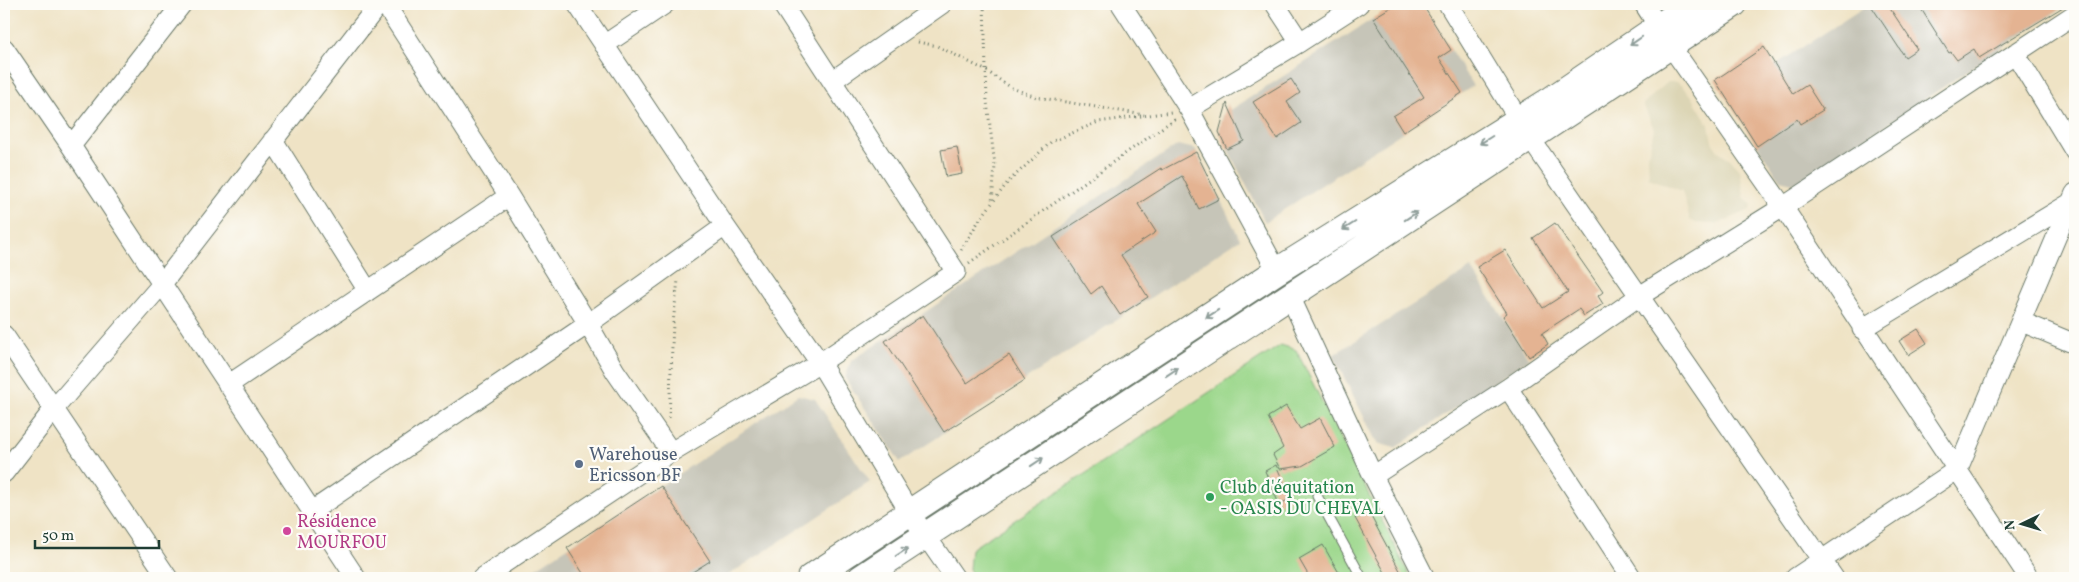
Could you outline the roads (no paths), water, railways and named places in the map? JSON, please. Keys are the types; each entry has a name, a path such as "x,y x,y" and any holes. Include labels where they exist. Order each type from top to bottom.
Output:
{"street":[{"path":"71,146 182,4"},
{"path":"577,4 725,226 820,363 910,513 955,578"},
{"path":"604,45 665,4"},
{"path":"482,578 666,446 820,363 954,268 782,4"},
{"path":"832,81 942,4"},
{"path":"1121,4 1189,108 1277,271"},
{"path":"1275,4 1300,42"},
{"path":"1189,108 1300,42 1359,4"},
{"path":"1448,4 1525,129 1638,297 1834,578"},
{"path":"1644,4 1664,36 1783,207 1862,329 1958,469 2029,578"},
{"path":"1664,36 1692,4"},
{"path":"861,578 926,537 1289,294 1525,129 1664,36 1734,4"},
{"path":"4,473 53,410 162,284 273,140 389,6 509,196 615,371 666,446"},
{"path":"1373,476 1508,388 1638,297 1783,207 2075,14"},
{"path":"4,48 71,146 356,578"},
{"path":"2015,53 2075,152"},
{"path":"810,578 1277,271 1525,129"},
{"path":"273,140 368,291"},
{"path":"228,385 509,196"},
{"path":"1862,329 2074,197"},
{"path":"1795,578 1958,469 2074,197"},
{"path":"312,511 588,324 725,226"},
{"path":"1289,294 1373,476 1424,578"},
{"path":"2022,322 2075,344"},
{"path":"4,334 53,410 168,578"},
{"path":"1508,388 1632,578"}],"lane":[{"path":"1317,496 1362,578"}],"place":[{"name":"Warehouse Ericsson BF","path":"579,464"},
{"name":"Club d'équitation - OASIS DU CHEVAL","path":"1210,497"},
{"name":"Résidence MOURFOU","path":"287,531"}]}
